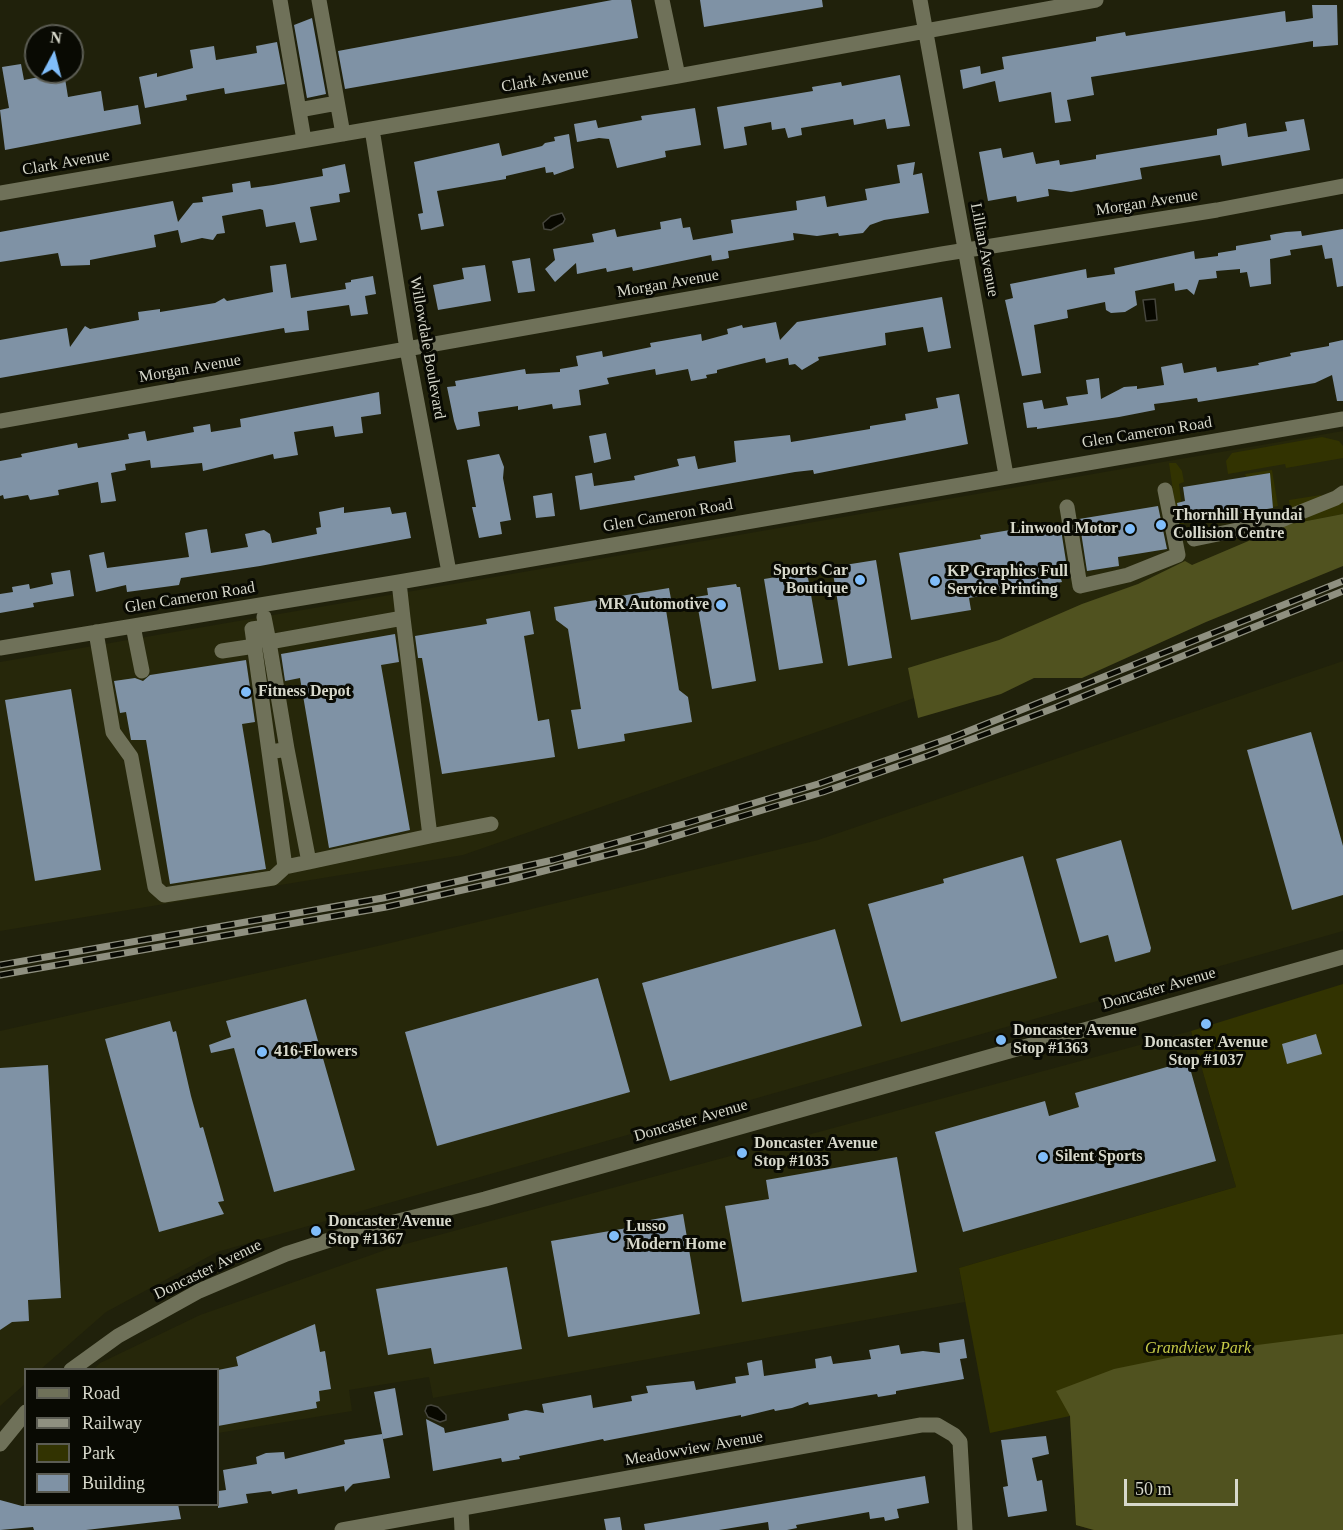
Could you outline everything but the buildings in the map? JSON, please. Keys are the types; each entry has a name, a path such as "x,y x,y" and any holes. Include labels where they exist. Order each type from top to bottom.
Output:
{"street":[{"path":"280,0 304,140"},
{"path":"319,0 343,134"},
{"path":"662,0 678,76"},
{"name":"Lillian Avenue","path":"920,0 1006,475"},
{"name":"Clark Avenue","path":"0,193 678,76 1096,0"},
{"path":"298,110 338,103"},
{"name":"Willowdale Boulevard","path":"372,129 407,349 449,572"},
{"name":"Morgan Avenue","path":"0,421 967,250 1217,210 1343,186"},
{"name":"Glen Cameron Road","path":"0,648 399,582 1006,475 1343,419"},
{"path":"1067,507 1080,586 1128,575 1178,555 1165,490"},
{"path":"1194,538 1276,522 1336,498 1343,493"},
{"path":"399,582 430,836"},
{"path":"261,605 266,627 262,644 271,752 285,867"},
{"path":"222,651 403,618"},
{"path":"133,626 142,671"},
{"path":"96,632 113,732 131,757 154,887 164,895 273,878 285,867 491,824"},
{"path":"262,644 287,749 309,862"},
{"path":"271,752 287,749"},
{"name":"Doncaster Avenue","path":"74,1368 118,1336 200,1291 240,1271 286,1254 1343,957"},
{"path":"0,1444 24,1414"},
{"name":"Meadowview Avenue","path":"342,1530 921,1425 937,1425 954,1435 960,1442 965,1530"},
{"path":"461,1510 462,1530"}],"shaded area":[{"path":"562,213 565,219 563,223 551,230 544,229 543,223 551,216"},
{"path":"1155,299 1157,320 1146,321 1143,300"},
{"path":"1343,431 1343,549 463,855 0,931 0,662"},
{"path":"1343,514 1343,566 1206,622 1082,678 1034,678 1001,694 918,718 908,668 999,640 1082,604 1138,584 1185,561 1192,565 1286,525"},
{"path":"1343,661 1343,931 217,1252 106,1312 42,1368 24,1368 24,1385 0,1406 0,1031 382,945 818,840"},
{"path":"1191,1031 1236,1187 959,1268 965,1302 433,1398 429,1377 349,1390 352,1411 219,1433 219,1368 95,1368 100,1363 200,1315 391,1248"},
{"path":"1343,1334 1343,1530 1094,1530 1076,1525 1070,1416 1056,1391 1114,1369 1187,1354"},
{"path":"427,1406 438,1407 446,1415 446,1420 440,1422 428,1417 425,1411"}],"green space":[{"path":"1322,437 1339,441 1343,446 1343,458 1286,468 1285,464 1228,474 1226,461 1232,453"},
{"path":"1169,463 1176,463 1182,471 1184,482 1179,484 1184,524 1178,525"},
{"path":"1272,470 1278,506 1273,507 1270,473 1246,477 1245,474"},
{"path":"1321,495 1322,498 1290,509 1289,500"},
{"path":"1343,500 1343,514 1286,525"},
{"name":"Grandview Park","path":"1343,984 1343,1530 1094,1530 1076,1525 1070,1416 990,1433 959,1268 1236,1187 1191,1031"}],"railway":[{"path":"0,965 383,898 553,860 687,823 818,784 956,736 1343,581"},
{"path":"0,975 386,907 512,879 646,845 823,792 927,756 1057,707 1343,591"}],"place":[{"name":"Thornhill Hyundai Collision Centre","path":"1161,525"},
{"name":"Linwood Motor","path":"1130,529"},
{"name":"Sports Car Boutique","path":"860,580"},
{"name":"KP Graphics Full Service Printing","path":"935,581"},
{"name":"MR Automotive","path":"721,605"},
{"name":"Fitness Depot","path":"246,692"},
{"name":"Doncaster Avenue Stop #1037","path":"1206,1024"},
{"name":"Doncaster Avenue Stop #1363","path":"1001,1040"},
{"name":"416-Flowers","path":"262,1052"},
{"name":"Doncaster Avenue Stop #1035","path":"742,1153"},
{"name":"Silent Sports","path":"1043,1157"},
{"name":"Doncaster Avenue Stop #1367","path":"316,1231"},
{"name":"Lusso Modern Home","path":"614,1236"}]}
